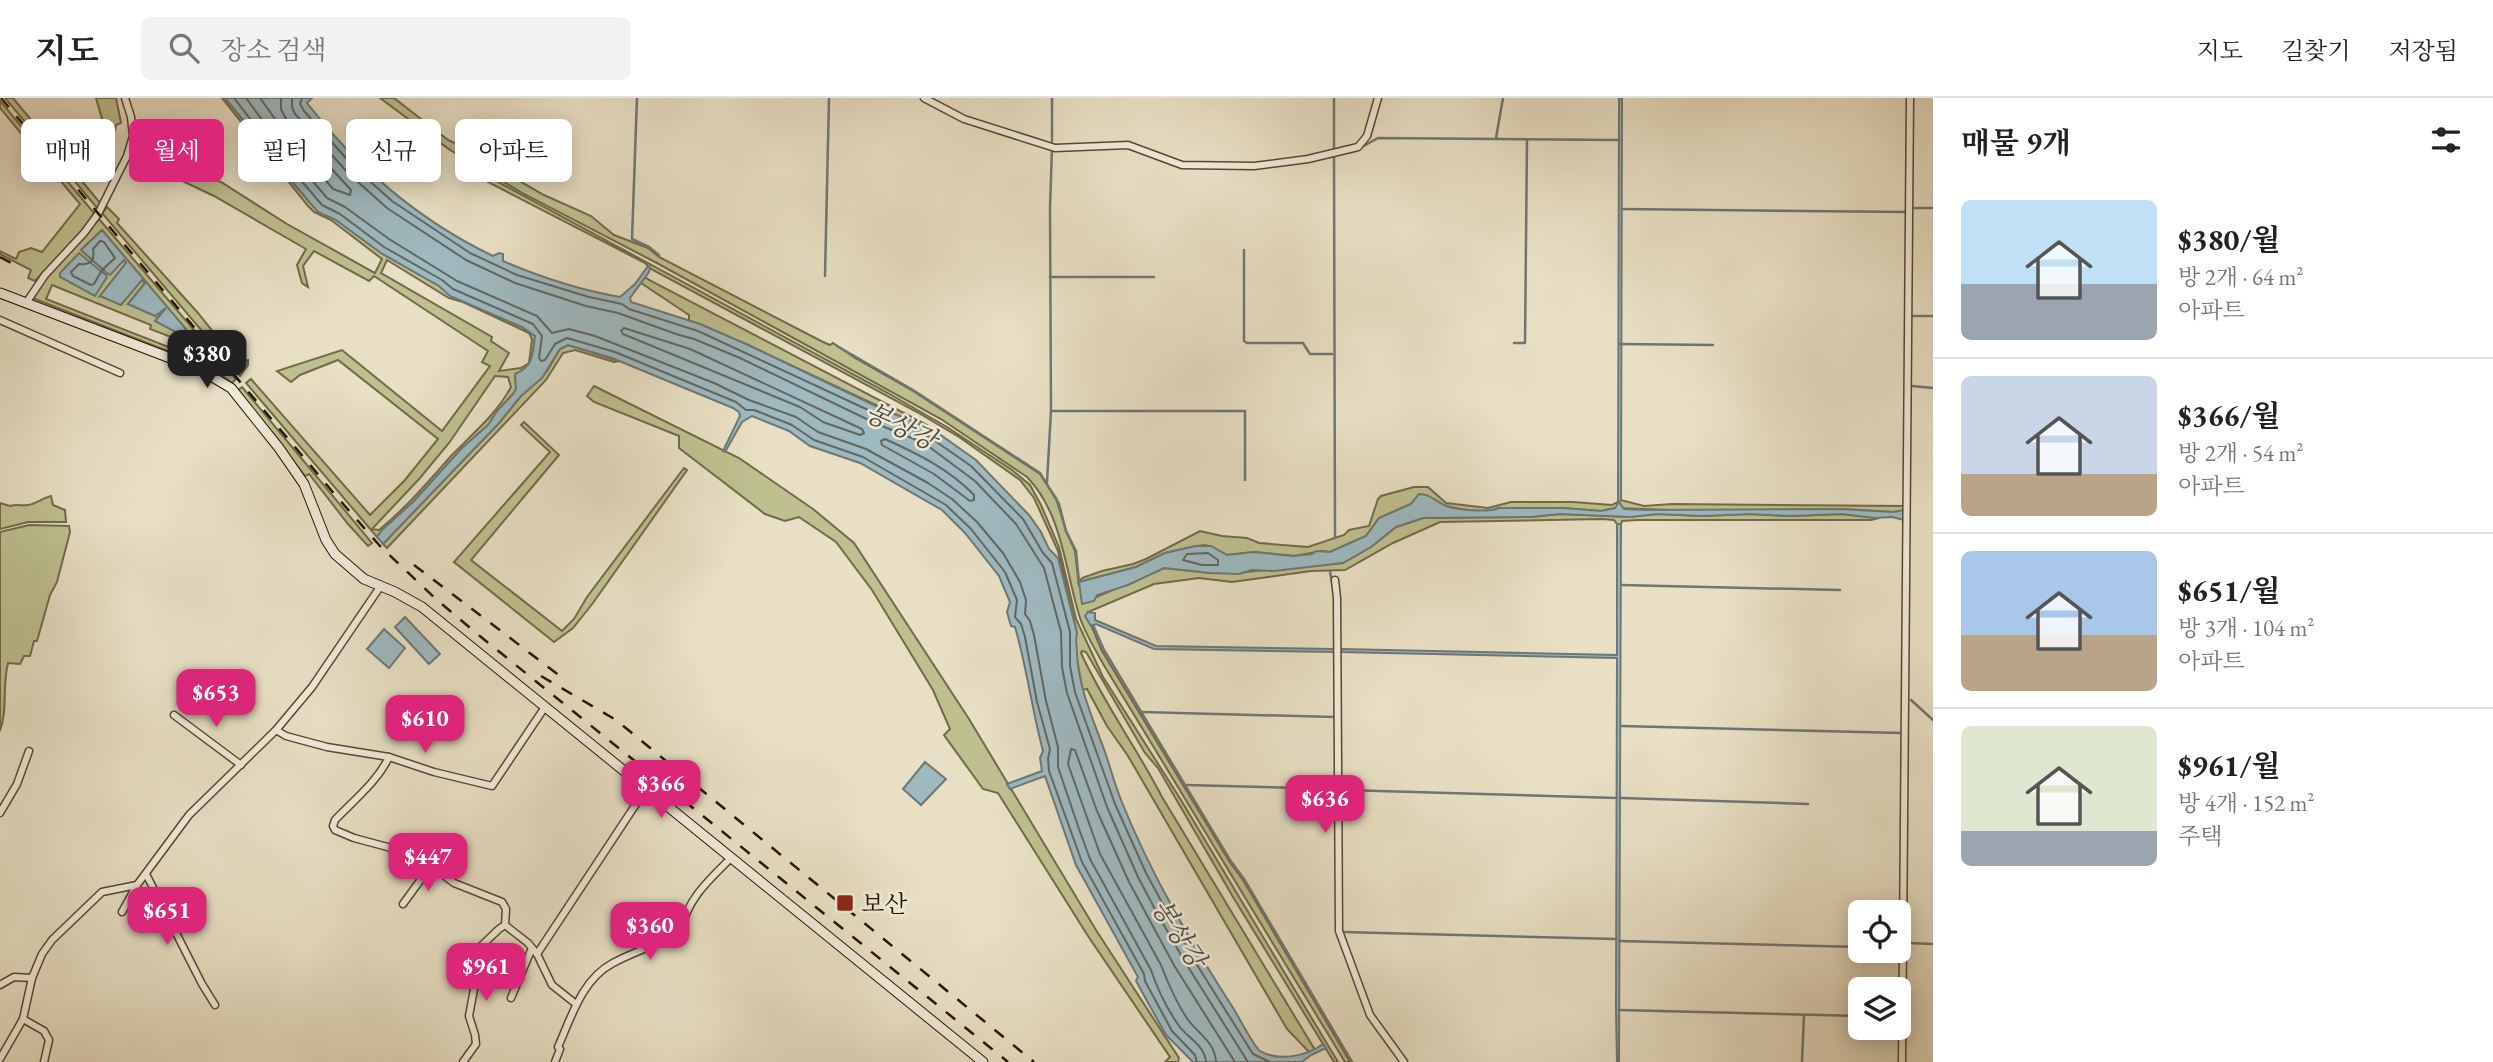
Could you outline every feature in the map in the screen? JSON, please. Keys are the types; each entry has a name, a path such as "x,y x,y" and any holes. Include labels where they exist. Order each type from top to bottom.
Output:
{"main road":[{"path":"0,293 199,369 231,388 304,484 326,540 335,554 348,566 364,579 422,607 983,1062"}],"street":[{"path":"26,303 45,275 98,214 127,156 133,136 125,98"},
{"path":"924,98 964,119 1055,148 1128,145 1182,166 1254,166 1308,159 1358,147 1367,136 1378,98"},
{"path":"1902,1062 1910,98"},
{"path":"0,320 120,373"},
{"path":"1335,580 1339,931 1370,1015 1404,1062"},
{"path":"122,912 137,885 189,816 276,730 312,687 380,587"},
{"path":"276,730 286,736 327,747 389,757 434,772 492,786 545,707"},
{"path":"174,715 241,765"},
{"path":"0,813 17,784 29,751"},
{"path":"389,757 374,780 332,825 335,830 410,853 454,883 502,902 506,909 505,925"},
{"path":"511,999 534,951 646,789"},
{"path":"555,1062 560,1049 558,1047 576,1004 600,973 610,964 666,940 681,930 684,913 691,902 731,858"},
{"path":"403,905 430,866"},
{"path":"146,874 215,1005"},
{"path":"0,1059 23,1019 32,978 42,954 52,940 102,892 137,885"},
{"path":"505,925 534,951 552,985 576,1004"},
{"path":"463,1062 476,1044 469,1016 477,974 476,951 505,925"},
{"path":"0,985 14,977 32,978"},
{"path":"23,1019 44,1031 49,1040 44,1062"}],"green space":[{"path":"5,98 13,98 30,119 23,119"},
{"path":"96,98 116,98 121,123 116,125 115,129 115,119 102,119"},
{"path":"222,98 225,98 242,119 239,119"},
{"path":"380,98 394,98 421,119 408,119"},
{"path":"0,101 21,126 21,133 0,108"},
{"path":"441,135 455,143 455,153 441,143"},
{"path":"62,182 68,182 94,213 83,230 35,281 28,278 31,270 0,254 0,251 16,259 19,252 31,248 42,252 80,204"},
{"path":"75,182 83,182 101,204 98,209"},
{"path":"185,182 221,182 287,224 375,273 382,259 331,220 314,212 289,182 293,182 310,203 381,253 450,295 522,327 535,336 529,364 515,374 514,393 488,425 462,448 377,537 246,383 251,379 370,515 405,480 438,439 338,360 300,375 291,382 277,371 342,350 442,431 490,366 482,362 488,351 374,276 369,281 314,251 303,266 308,287 302,283 297,265 306,249","holes":["387,260 449,298 529,333 532,339 529,363 521,368 499,371 509,353 491,341 492,337 381,273","495,376 508,377 511,387 484,423 398,513 379,530 372,529 449,443"]},
{"path":"488,182 498,182 888,393 947,427 1030,485 1059,547 1076,619 1103,677 1181,800 1338,1062 1334,1062 1158,768 1145,753 1086,652 1082,651 1100,690 1162,797 1315,1050 1310,1053 1287,1029 1128,756 1107,726 1087,689 1082,690 1076,654 1077,633 1058,551 1034,498 1020,480 959,437 917,412 651,269 645,263"},
{"path":"504,182 521,182 591,216 614,235 648,248 659,257 823,342 830,345 833,343 913,391 1040,474 1056,498 1075,551 1079,586 1094,598 1164,568 1234,573 1343,563 1371,547 1396,527 1423,518 1531,517 1560,514 1630,517 1657,514 1842,514 1879,518 1637,520 1622,521 1621,524 1602,519 1440,522 1393,543 1345,570 1311,571 1232,582 1199,578 1154,584 1088,612 1102,651 1243,880 1350,1062 1345,1062 1091,643 1080,618 1056,525 1039,492 1027,477 941,419 655,262"},
{"path":"107,207 119,219 117,223 198,313 238,363 248,360 248,365 240,376 102,213"},
{"path":"99,219 236,379 232,383 213,369 35,299 50,272","holes":["102,230 186,330 157,318 166,308 128,304 145,283 142,280 100,296 126,263 124,260 110,274 107,272 104,275 61,276 105,271 81,250","52,285 151,325 150,329 179,340 176,350 46,299"]},
{"path":"645,277 927,425 925,427 910,421 746,344 689,321 689,315 641,283"},
{"path":"568,345 619,361 614,362 575,350 563,353 546,380 387,548 383,544 547,371 560,349"},
{"path":"594,386 739,458 813,509 854,543 969,719 1096,930 1179,1058 1178,1062 1165,1062 1170,1057 1088,936 998,793 983,789 944,735 950,729 933,690 872,590 836,542 799,517 785,521 765,514 679,448 679,436 594,402 587,396"},
{"path":"242,387 372,543 368,546 309,474 305,476 240,394 238,390"},
{"path":"524,422 559,455 471,560 562,631 574,619 587,597 684,468 687,470 593,603 573,628 554,642 454,562 550,452 521,425"},
{"path":"1414,487 1428,487 1446,503 1488,508 1511,502 1612,505 1621,500 1644,506 1905,506 1905,510 1700,511 1615,508 1601,511 1499,508 1480,511 1417,497 1411,504 1379,518 1366,536 1330,552 1294,556 1254,552 1227,555 1206,545 1196,546 1165,553 1136,567 1079,582 1082,578 1102,571 1146,559 1200,531 1247,538 1259,543 1308,547 1344,535 1349,530 1369,526 1381,496"},
{"path":"51,496 53,505 65,510 66,522 28,522 0,529 0,503 10,506 28,505"},
{"path":"29,525 69,526 70,532 57,582 50,595 30,656 24,656 20,664 8,663 0,731 0,532"}],"water":[{"path":"225,98 312,98 307,103 320,119 242,119"},
{"path":"1619,98 1622,98 1619,502 1624,509 1645,510 1905,510 1904,520 1842,514 1657,514 1630,517 1560,514 1531,517 1423,518 1396,527 1371,547 1343,563 1274,571 1252,570 1239,574 1164,568 1128,585 1097,595 1094,601 1082,604 1079,582 1136,567 1165,553 1196,546 1211,546 1227,555 1254,552 1293,556 1316,551 1330,552 1366,536 1379,518 1411,504 1419,494 1429,496 1449,507 1472,510 1563,508 1601,511 1615,508 1618,503"},
{"name":"봉상강","path":"332,134 346,149 346,182 382,182 415,209 466,242 493,256 503,254 503,261 546,278 590,291 620,297 635,284 648,266 649,272 630,298 631,302 700,324 884,410 932,429 976,460 1029,515 1049,549 1058,558 1077,633 1078,667 1084,693 1119,794 1159,882 1203,960 1260,1051 1284,1057 1309,1052 1323,1044 1326,1048 1302,1062 1193,1062 1166,1035 1136,981 1138,977 1076,865 1045,776 1010,789 1007,784 1042,771 1040,758 1043,751 1019,642 1007,612 1010,602 999,576 965,533 942,510 860,463 810,446 789,431 752,416 742,422 725,452 723,451 740,416 739,412 612,358 568,345 560,349 542,378 521,396 499,423 383,544 377,537 381,531 488,425 514,393 515,374 529,364 535,336 522,327 450,296 439,286 381,253 336,220 318,212 292,182 332,182"},
{"path":"102,230 186,329 181,335 155,321 166,308 155,316 128,304 145,283 142,280 121,305 100,296 126,263 124,260 110,275 105,274 107,277 95,296 60,277 60,273 79,253 103,273 105,271 81,250"},
{"path":"1617,524 1621,524 1619,1062 1616,1010 1617,658 1340,652 1341,649 1617,655"},
{"path":"1088,612 1095,613 1095,620 1156,646 1334,649 1335,652 1154,649 1096,624 1091,626 1085,616"},
{"path":"405,617 440,654 429,664 395,627"},
{"path":"384,629 405,648 389,668 367,649"},
{"path":"925,762 946,779 921,805 903,789"}],"waterway":[{"path":"637,98 632,239 659,255"},
{"path":"825,276 829,98"},
{"path":"1052,98 1052,141"},
{"path":"1334,98 1334,149"},
{"path":"1496,138 1503,98"},
{"path":"1360,148 1378,138 1619,140"},
{"path":"1514,343 1525,343 1527,140"},
{"path":"1047,482 1051,411 1052,148"},
{"path":"1334,156 1335,538"},
{"path":"1913,208 1933,208"},
{"path":"1622,209 1906,212"},
{"path":"1244,250 1244,341 1303,343 1310,354 1332,354"},
{"path":"1050,277 1154,277"},
{"path":"1912,316 1933,316"},
{"path":"1620,344 1713,345"},
{"path":"837,346 913,390 1040,473 1059,504 1066,531 1076,551 1079,582"},
{"path":"1912,386 1933,388"},
{"path":"1051,411 1245,411 1245,480"},
{"path":"1330,572 1333,587"},
{"path":"1621,585 1840,590"},
{"path":"1093,625 1104,650 1352,1062"},
{"path":"1911,700 1933,720"},
{"path":"1141,712 1334,717"},
{"path":"1621,726 1902,733"},
{"path":"1187,785 1334,789"},
{"path":"1344,790 1617,798"},
{"path":"1621,798 1808,804"},
{"path":"1343,932 1616,939"},
{"path":"1619,941 1848,947"},
{"path":"1911,943 1933,944"},
{"path":"1619,1010 1848,1016"},
{"path":"1802,1062 1804,1015"}],"railway":[{"path":"1,98 380,546 481,637 1008,1062"},
{"path":"0,257 21,268"},
{"path":"414,565 564,679"},
{"path":"541,676 616,720 1034,1062"}],"place":[{"name":"보산","path":"845,903"}]}
